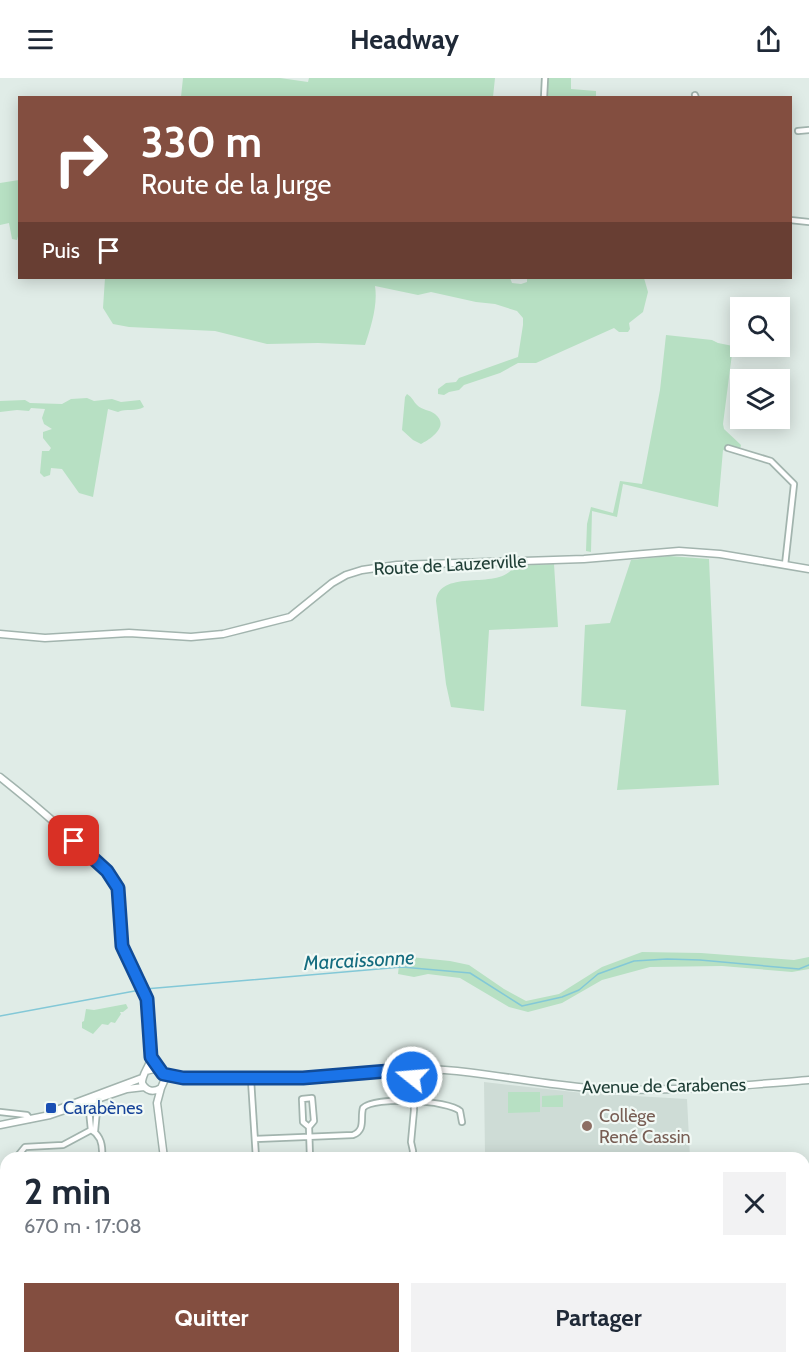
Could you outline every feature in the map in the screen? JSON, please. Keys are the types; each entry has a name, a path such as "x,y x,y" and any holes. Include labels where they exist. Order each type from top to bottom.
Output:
{"street":[{"path":"544,96 545,78"},
{"path":"798,131 809,130"},
{"path":"792,220 809,222"},
{"path":"728,448 771,461 794,484 784,566"},
{"name":"Route de Lauzerville","path":"0,634 45,638 129,633 191,637 223,634 290,617 332,583 346,575 362,570 397,565 603,558 679,551 720,554 809,569"},
{"path":"0,777 100,864 112,878 119,895 122,946 146,995 151,1057 142,1078 45,1115 0,1125"},
{"path":"151,1057 165,1079 158,1103 163,1152"},
{"path":"146,1071 154,1069 161,1072"},
{"path":"412,1069 412,1152"},
{"name":"Avenue de Carabenes","path":"222,1078 251,1080 303,1078 412,1069 614,1089 699,1088 809,1080"},
{"name":"Avenue de Carabenes","path":"161,1072 183,1078"},
{"path":"142,1078 158,1103"},
{"name":"Avenue de Carabenes","path":"162,1087 171,1081 183,1078 303,1078"},
{"path":"251,1080 256,1152"},
{"path":"89,1100 127,1089 154,1091 162,1087"},
{"path":"309,1127 303,1122 302,1099 312,1098 314,1121 309,1127 310,1152"},
{"path":"93,1131 98,1099"},
{"path":"89,1100 93,1131 102,1144 102,1152"},
{"path":"255,1139 356,1134 362,1127 362,1110 367,1104 413,1102 454,1106 460,1111 462,1122"},
{"path":"0,1112 27,1115 30,1119"},
{"path":"21,1152 25,1147 63,1145 93,1131"}],"shaded area":[{"name":"Collège René Cassin","path":"484,1082 583,1093 687,1099 690,1152 485,1152"}],"green space":[{"path":"183,78 280,78 308,82 309,78 495,78 493,96 181,96"},
{"path":"547,78 571,78 571,89 596,91 596,96 546,96"},
{"path":"18,180 17,240 12,239 9,223 0,225 0,183"},
{"path":"105,279 510,279 512,283 521,284 527,282 527,279 644,279 648,292 643,312 629,323 628,332 619,332 614,328 536,363 518,363 500,373 464,385 459,390 444,395 438,394 438,389 446,383 456,382 459,378 518,357 523,318 517,311 495,304 431,292 418,295 375,286 375,308 365,345 267,344 215,331 129,327 113,324 103,308"},
{"path":"666,335 712,340 730,345 732,357 723,424 724,429 741,445 739,454 723,450 718,507 623,484 617,517 592,511 591,552 586,551 587,524 591,507 613,513 620,481 642,484 660,390"},
{"path":"407,394 419,407 435,414 441,423 437,432 421,444 402,430"},
{"path":"87,398 94,401 140,400 144,407 118,412 108,409 93,497 79,493 62,469 51,468 50,475 44,477 40,473 42,451 49,451 51,448 43,438 43,432 52,429 44,424 42,418 45,409 31,408 29,411 0,412 0,401 25,400 30,403 62,404 71,399"},
{"path":"669,556 709,559 719,785 617,790 626,710 581,706 585,625 610,623 631,560"},
{"path":"554,564 558,627 489,630 484,711 451,707 436,601 440,591 448,585 459,582 497,578 507,574 514,566"},
{"path":"642,952 701,953 794,960 809,957 809,969 792,972 722,966 650,967 602,980 562,1003 528,1012 509,1007 460,978 428,974 414,977 398,974 400,956 469,965 526,1001 559,994 602,967"},
{"path":"126,1004 128,1008 120,1012 115,1023 102,1024 93,1034 82,1028 86,1009 94,1010"},
{"path":"508,1092 540,1092 540,1112 508,1113"},
{"path":"563,1095 563,1107 542,1107 542,1096"}],"waterway":[{"name":"Marcaissonne","path":"145,989 402,967 470,973 522,1006 562,997 579,990 598,974 634,961 700,960 799,969 809,965"},
{"name":"Marcaissonne","path":"0,1016 140,990"}],"place":[{"name":"Carabènes","path":"51,1108"},
{"name":"Collège René Cassin","path":"587,1126"}],"route":[{"path":"74,841 107,871 118,888 122,946 146,995 151,1057 163,1074 183,1078 303,1078 412,1069 412,1077"}]}
